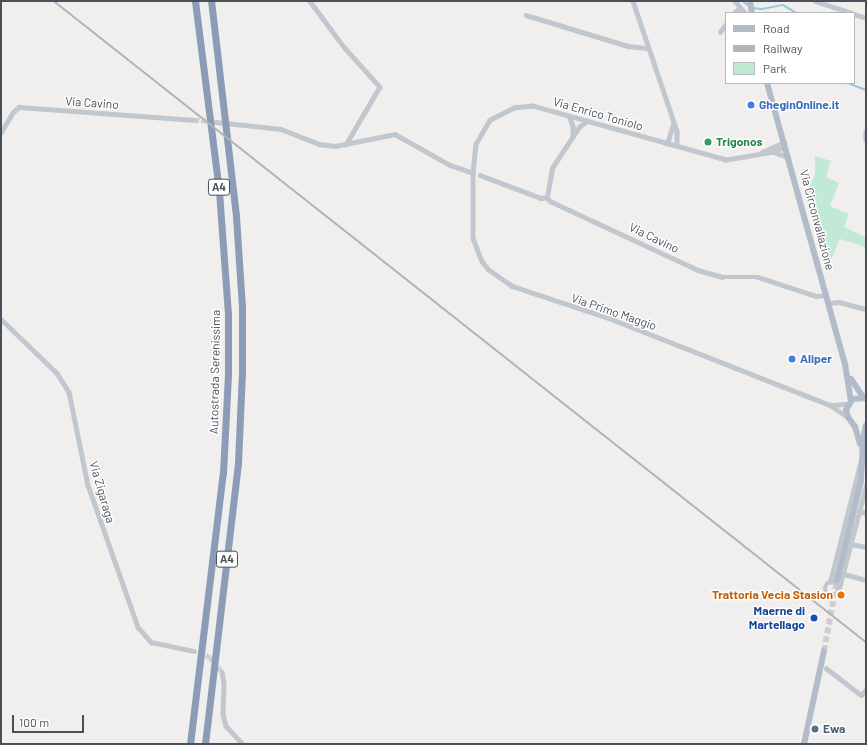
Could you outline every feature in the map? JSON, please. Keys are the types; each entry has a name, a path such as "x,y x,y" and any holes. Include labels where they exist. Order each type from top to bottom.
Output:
{"highway":[{"name":"Autostrada Serenissima","path":"190,744 223,472 228,375 227,300 220,198 196,1"},
{"name":"A4","path":"205,744 238,463 242,373 242,307 236,216 211,1"}],"main road":[{"path":"750,1 752,12"},
{"name":"Via Circonvallazione","path":"767,84 845,364 852,383 865,397"},
{"name":"Via Circonvallazione","path":"845,364 850,402 849,419"},
{"path":"850,402 865,397"},
{"path":"838,580 861,481 863,440 866,424 858,425 849,419"},
{"path":"849,419 859,436 863,463"},
{"path":"804,744 824,652"}],"street":[{"path":"310,1 344,47 380,87 346,145"},
{"path":"633,1 673,122 678,139 677,146"},
{"path":"735,1 744,12"},
{"path":"814,1 850,12"},
{"path":"735,12 740,7"},
{"path":"855,14 866,18"},
{"path":"526,15 628,46 648,48"},
{"path":"720,32 725,25"},
{"name":"Via Enrico Toniolo","path":"473,173 479,136 490,120 514,108 528,106 588,121 726,160 774,152 788,157"},
{"name":"Via Cavino","path":"1,132 13,112 19,107 195,120"},
{"path":"569,116 573,126 573,134"},
{"path":"547,197 552,168 573,134 588,121"},
{"path":"216,122 281,129 319,144 346,145 395,134 450,166 473,173"},
{"path":"667,144 673,131 673,122"},
{"path":"866,131 866,140"},
{"name":"Via Enrico Toniolo","path":"774,152 784,145"},
{"name":"Via Enrico Toniolo","path":"758,154 784,145"},
{"name":"Via Primo Maggio","path":"473,173 473,238 482,261 498,278 512,286 614,320 830,405 849,419"},
{"name":"Via Cavino","path":"480,175 541,198 547,197 550,201 698,270 722,277 758,277 816,296 826,296"},
{"path":"828,303 839,302 866,309"},
{"name":"Via Zigaraga","path":"1,319 57,373 69,392 88,486 138,627 151,642 194,651"},
{"name":"Via Primo Maggio","path":"830,405 850,402"},
{"path":"861,456 830,582 825,587 828,594 835,594 844,574 866,486"},
{"path":"859,511 866,513"},
{"path":"851,544 866,547"},
{"path":"844,574 866,580"},
{"path":"830,582 836,584 838,588"},
{"path":"826,668 861,695 866,690"},
{"path":"222,672 224,683 224,719 230,732 243,744"}],"green space":[{"path":"815,156 831,161 826,177 839,183 830,206 849,214 844,227 866,237 866,247 840,239 826,271 805,193 815,175"}],"waterway":[{"path":"743,1 748,5"},
{"path":"753,8 762,9 783,5 795,12"},
{"path":"851,84 866,90"}],"tunnel":[{"path":"195,120 212,121"},
{"path":"824,651 837,580"},
{"path":"200,652 210,657 222,672"}],"railway":[{"path":"54,1 866,642"}],"place":[{"name":"GheginOnline.it","path":"751,105"},
{"name":"Trigonos","path":"708,142"},
{"name":"Aliper","path":"792,359"},
{"name":"Trattoria Vecia Stasion","path":"841,595"},
{"name":"Maerne di Martellago","path":"814,618"},
{"name":"Ewa","path":"815,729"}]}
